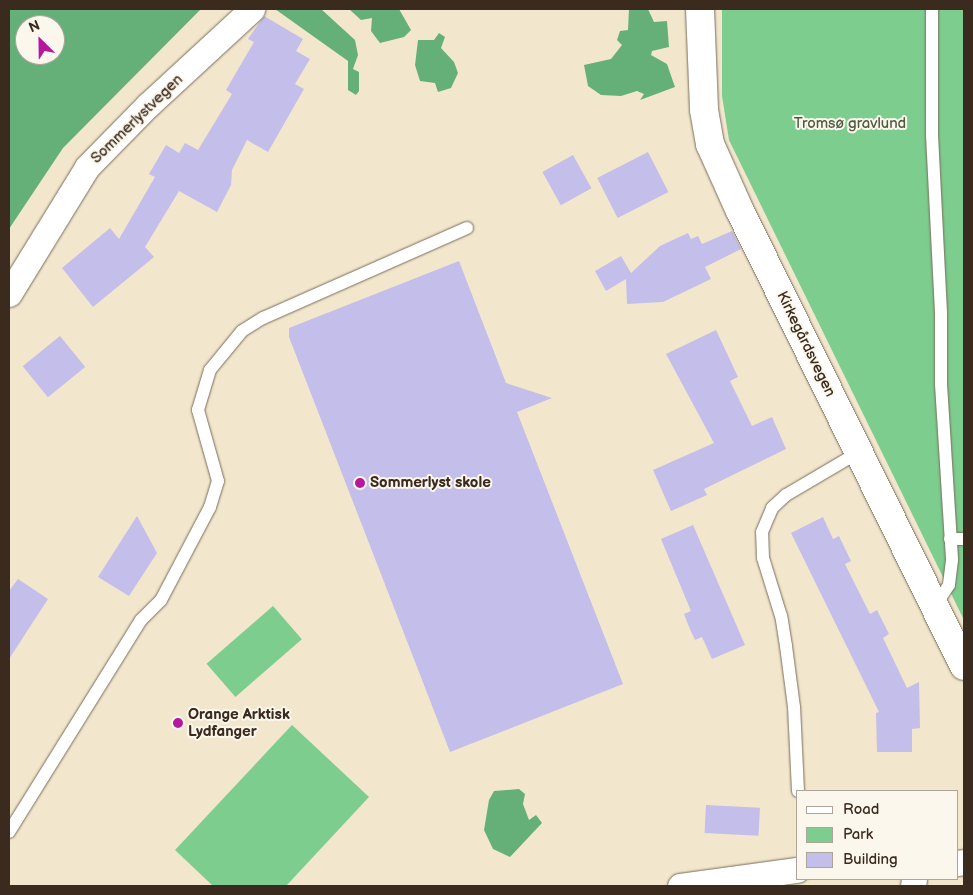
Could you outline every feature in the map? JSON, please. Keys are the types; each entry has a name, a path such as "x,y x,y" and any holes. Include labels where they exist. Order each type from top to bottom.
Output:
{"street":[{"name":"Sommerlystvegen","path":"9,294 87,167 148,105 252,9"},
{"name":"Kirkegårdsvegen","path":"700,9 704,110 710,144 740,211 964,666"},
{"path":"680,886 796,870"}],"lane":[{"path":"932,9 932,135 950,539 949,586 936,606"},
{"path":"9,832 141,620 161,600 210,507 218,481 198,410 210,370 242,331 263,318 467,228"},
{"path":"798,790 794,707 787,655 781,616 762,550 762,532 772,508 786,495 859,452"},
{"path":"950,539 964,538"}],"green space":[{"path":"9,9 201,9 63,148 9,229"},
{"path":"275,9 321,9 355,40 358,55 353,69 359,72 359,91 356,95 348,90 348,61"},
{"path":"349,9 399,9 411,30 404,37 380,43 371,31 372,18 361,20"},
{"path":"629,9 648,9 654,22 667,21 669,47 652,51 651,55 667,64 675,87 640,100 644,94 637,91 621,96 601,95 588,86 584,65 611,59 622,45 617,40 620,31 628,30"},
{"name":"Tromsø gravlund","path":"722,9 964,9 964,620 729,140 722,96"},
{"path":"439,33 445,37 441,48 454,62 458,73 451,88 438,92 435,83 420,81 415,65 418,40 434,40"},
{"path":"273,606 302,639 235,697 207,664"},
{"path":"292,725 369,797 286,886 213,886 175,850"},
{"path":"519,789 525,794 523,804 529,820 536,815 542,823 510,857 493,849 484,830 489,800 494,791"}],"building":[{"path":"264,16 303,39 296,51 310,59 295,84 304,89 268,152 247,140 232,170 231,185 217,212 179,191 145,247 154,257 93,307 62,268 110,228 119,239 155,177 149,174 166,145 179,153 185,143 198,150 232,94 226,90 254,42 248,39"},
{"path":"648,152 668,192 618,218 597,178"},
{"path":"573,155 591,188 561,205 542,172"},
{"path":"732,231 741,249 705,267 711,279 663,302 627,304 626,279 606,291 595,271 621,256 631,273 660,246 688,233 691,239 698,236 702,244"},
{"path":"459,261 506,383 552,398 517,412 623,684 450,752 289,337 289,328"},
{"path":"716,330 738,377 730,381 752,426 772,417 786,449 704,489 707,495 671,511 653,470 714,443 666,354"},
{"path":"60,336 85,367 48,397 23,366"},
{"path":"137,516 157,553 129,596 98,577"},
{"path":"823,517 833,539 839,536 851,561 845,564 870,614 877,610 889,634 883,638 907,688 919,682 920,728 912,729 912,752 877,752 876,713 879,712 791,533"},
{"path":"693,525 745,645 712,659 702,637 695,640 689,627 684,614 691,611 661,539"},
{"path":"18,579 48,599 9,659 9,591"},
{"path":"706,805 760,808 758,836 705,833"}],"place":[{"name":"Sommerlyst skole","path":"360,483"},
{"name":"Orange Arktisk Lydfanger","path":"178,723"}]}
